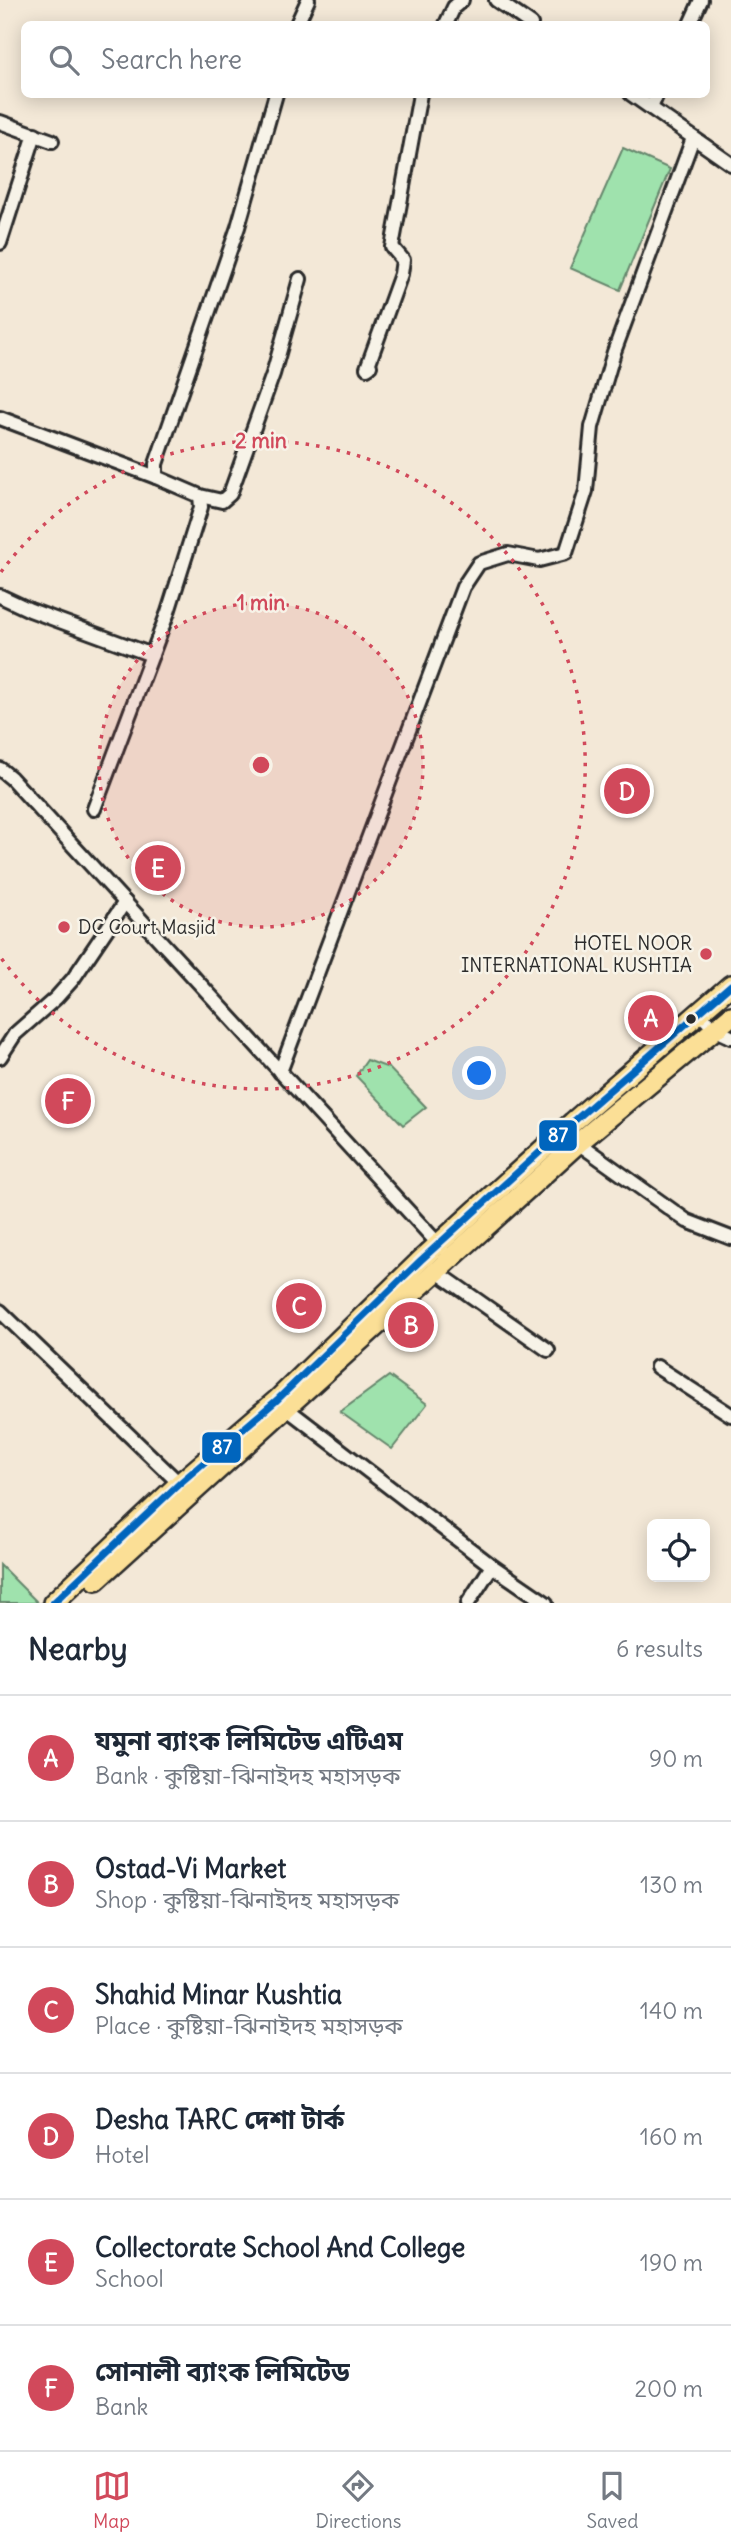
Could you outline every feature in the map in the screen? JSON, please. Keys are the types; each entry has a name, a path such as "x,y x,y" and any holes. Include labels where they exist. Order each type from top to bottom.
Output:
{"highway":[{"path":"185,1488 286,1408 698,1012 731,985"},
{"path":"53,1603 72,1596 278,1399 578,1143 723,1033 731,1016"}],"street":[{"path":"299,21 308,0"},
{"path":"447,21 454,6 462,0"},
{"path":"496,0 527,21"},
{"path":"691,21 701,0"},
{"path":"156,477 156,464 238,227 275,98"},
{"path":"370,366 367,368 401,274 403,260 392,247 420,98"},
{"path":"637,98 731,164"},
{"path":"651,108 655,98"},
{"path":"0,122 52,141"},
{"path":"0,243 34,134"},
{"path":"280,1072 463,587 479,563 508,554 539,560 566,553 586,491 592,427 614,352 693,138"},
{"path":"0,418 201,496 222,501 230,494 273,374 300,279"},
{"path":"94,809 152,655 201,507 201,496"},
{"path":"0,596 30,610 152,655"},
{"path":"0,769 280,1072 442,1259 548,1350"},
{"path":"0,1057 15,1034 73,979 125,902"},
{"path":"698,1012 723,1033"},
{"path":"578,1143 687,1221 731,1238"},
{"path":"0,1311 185,1488"},
{"path":"657,1367 731,1415"},
{"path":"286,1408 492,1566 546,1603"},
{"path":"468,1603 492,1566"}],"green space":[{"path":"623,148 670,169 620,290 570,268"},
{"path":"367,1060 389,1068 426,1107 403,1125 356,1076"},
{"path":"389,1376 427,1404 392,1449 340,1412"},
{"path":"0,1565 38,1603 0,1603"}],"transit line":[{"name":"87","path":"53,1603 180,1483 277,1400 421,1260 573,1122 731,985"}],"place":[{"name":"Desha TARC দেশা টার্ক","path":"627,791"},
{"name":"Collectorate School And College","path":"158,868"},
{"name":"DC Court Masjid","path":"64,927"},
{"name":"HOTEL NOOR INTERNATIONAL KUSHTIA","path":"706,954"},
{"name":"যমুনা ব্যাংক লিমিটেড এটিএম","path":"651,1018"},
{"name":"সোনালী ব্যাংক লিমিটেড","path":"68,1101"},
{"name":"Shahid Minar Kushtia","path":"299,1306"},
{"name":"Ostad-Vi Market","path":"411,1325"}]}
